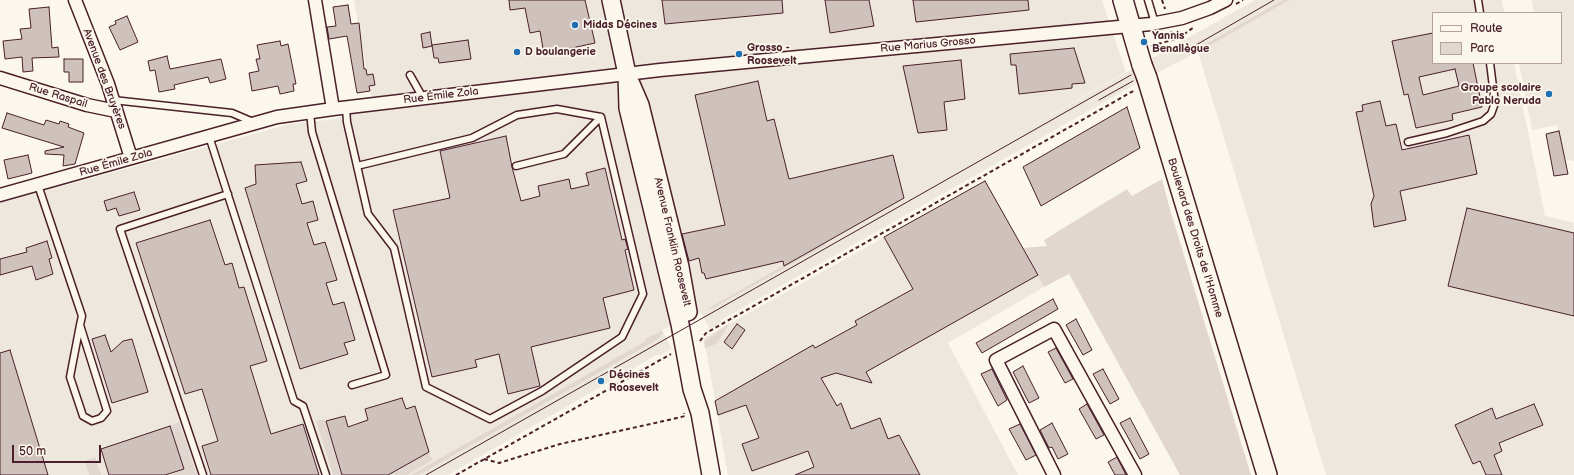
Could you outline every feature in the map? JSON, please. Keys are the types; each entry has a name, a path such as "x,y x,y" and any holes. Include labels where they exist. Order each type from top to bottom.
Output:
{"main road":[{"name":"Boulevard des Droits de l'Homme","path":"1123,0 1131,26 1141,70 1267,475"}],"street":[{"name":"Avenue des Bruyères","path":"75,0 115,106 131,158"},
{"path":"315,0 333,108"},
{"name":"Avenue Franklin Roosevelt","path":"611,0 627,74 628,108 680,298 692,389 692,411 711,475"},
{"name":"Rue Marius Grosso","path":"627,74 1131,26 1182,18 1210,8 1226,0"},
{"name":"Rue Émile Zola","path":"0,195 255,122 333,108 627,74"},
{"name":"Rue Raspail","path":"0,78 87,105 115,106"},
{"path":"1054,475 996,360 1054,329 1135,475"}],"lane":[{"path":"1148,0 1155,23"},
{"path":"1478,0 1480,12"},
{"path":"1408,142 1447,133 1483,121 1491,114 1495,103 1490,64"},
{"path":"410,75 422,98"},
{"path":"115,106 232,113 255,122"},
{"path":"346,107 347,122 368,214 394,248 426,387 490,419 542,391 622,337 643,294 601,117"},
{"path":"357,166 472,138 516,115 557,109 601,117"},
{"path":"310,112 312,132 386,375 352,385"},
{"path":"516,166 564,154 601,117"},
{"path":"209,136 294,401 303,406 326,475"},
{"path":"38,185 82,316 80,325 70,377 83,416 92,421 101,418 107,411 80,325"},
{"path":"203,475 120,229 228,194"}],"path":[{"path":"700,341 706,333 1141,70 1179,38"},
{"path":"456,475 668,354 673,354"},
{"path":"484,459 499,463 560,444 673,419 684,416 692,411"}],"shaded area":[{"path":"354,0 1102,0 1126,72 961,166 1255,0 1502,0 1504,12 1432,12 1432,64 1514,64 1545,216 1574,223 1574,475 1326,475 1198,52 1134,85 721,320 722,322 710,329 701,313 662,330 672,349 659,356 658,354 448,475 0,475 0,203 290,124 336,119 372,101"},
{"name":"Groupe scolaire Pablo Neruda","path":"1532,0 1574,0 1574,161 1564,159 1557,125 1532,130 1519,64 1562,64 1562,12 1534,12"},
{"path":"985,181 1044,287 948,343 1018,475 728,475 704,338"}],"green space":[{"path":"1283,0 1289,0 1198,52 1197,49"},
{"path":"1162,179 1251,475 1180,475 1069,274 1044,287 1022,248 1047,246 1044,240 1127,189 1132,196"},
{"path":"825,242 826,245 713,308 704,311"},
{"path":"730,323 717,343 705,349 704,341"},
{"path":"662,331 663,334 660,334 661,336 653,342 419,475 411,475 646,341 645,339"},
{"path":"325,419 342,475 333,475 316,421"},
{"path":"179,422 197,475 170,475 184,469 170,426"},
{"path":"429,452 432,460 407,475 388,475"},
{"path":"95,457 101,475 89,475 85,461"}],"building":[{"path":"509,0 585,0 595,43 544,54 540,31 530,33 525,8 510,10"},
{"path":"662,0 782,0 783,13 665,24"},
{"path":"825,0 869,0 874,26 830,33"},
{"path":"913,0 1028,0 1029,10 916,22"},
{"path":"348,5 351,24 359,23 364,69 366,69 367,75 373,74 375,85 369,86 370,91 357,93 347,36 329,39 327,27 336,26 333,7"},
{"path":"49,7 52,48 58,47 59,57 32,58 33,71 23,72 22,57 5,59 3,41 22,39 20,29 31,28 29,9"},
{"path":"127,16 138,42 120,50 109,27 116,24 115,21"},
{"path":"430,32 432,46 423,48 421,34"},
{"path":"1432,33 1432,64 1473,64 1482,107 1452,114 1453,120 1416,128 1408,94 1404,95 1392,41","holes":["1455,69 1459,86 1423,95 1419,77"]},
{"path":"468,40 471,59 439,63 438,58 434,58 432,45"},
{"path":"280,41 281,46 288,44 296,84 293,84 294,91 280,94 278,86 252,91 249,73 259,71 256,59 260,59 257,45"},
{"path":"1074,48 1085,83 1072,84 1072,88 1019,94 1016,65 1011,65 1010,54"},
{"path":"167,56 170,69 221,59 226,79 210,83 208,77 174,85 175,89 159,92 155,70 150,71 148,61"},
{"path":"64,59 83,59 83,82 69,82 69,72 64,72"},
{"path":"961,60 965,99 944,102 947,130 918,133 903,66"},
{"path":"758,81 767,121 774,119 789,179 893,155 904,198 784,266 783,261 706,279 704,273 702,273 699,258 689,261 682,234 725,225 695,95"},
{"path":"1380,101 1386,126 1396,124 1402,150 1469,135 1477,174 1400,191 1406,220 1374,227 1371,204 1374,196 1356,112 1363,111 1362,105"},
{"path":"1127,107 1140,148 1041,206 1023,167"},
{"path":"7,113 44,125 46,120 59,124 60,121 69,124 68,127 84,133 75,164 63,166 64,155 45,154 45,151 64,147 2,128"},
{"path":"1559,131 1568,174 1554,176 1546,134"},
{"path":"506,136 521,201 540,196 538,186 569,179 571,189 589,185 586,173 605,168 622,240 625,239 628,249 625,250 634,290 603,298 610,328 531,347 540,386 508,394 499,354 475,360 477,367 432,377 393,210 450,198 440,151"},
{"path":"28,155 32,173 8,179 4,160"},
{"path":"301,162 307,181 296,184 302,204 313,201 318,220 307,223 314,245 325,242 337,280 326,283 333,305 344,302 355,340 344,343 348,354 300,369 245,188 256,184 255,165"},
{"path":"985,181 1038,275 866,372 872,383 836,373 821,378 837,406 841,403 851,429 880,418 888,439 899,435 920,475 795,475 814,467 808,451 752,471 742,444 759,438 746,405 718,415 715,401 813,345 815,348 857,325 855,321 913,289 884,237"},
{"path":"134,192 140,210 119,216 116,208 107,211 104,201"},
{"path":"1467,208 1574,233 1574,316 1448,286"},
{"path":"210,220 225,265 232,263 239,288 244,287 267,361 250,366 271,434 303,424 319,475 211,475 202,446 218,441 202,389 185,394 136,243"},
{"path":"47,241 52,258 49,259 53,274 36,280 32,266 0,275 0,259 27,252 26,248"},
{"path":"1053,299 1058,309 982,353 976,343"},
{"path":"1076,319 1092,350 1083,355 1066,325"},
{"path":"737,324 745,330 732,349 724,342"},
{"path":"105,335 111,352 123,341 132,339 148,392 112,403 92,339"},
{"path":"1056,348 1073,379 1065,383 1048,352"},
{"path":"10,350 48,475 0,475 0,353"},
{"path":"1023,366 1039,398 1029,403 1013,372"},
{"path":"992,369 1007,400 998,406 981,374"},
{"path":"1103,369 1119,399 1110,404 1093,374"},
{"path":"402,398 406,409 415,406 429,452 388,475 342,475 326,421 345,416 348,427 368,420 365,409"},
{"path":"1087,404 1104,435 1096,439 1079,409"},
{"path":"1534,404 1543,425 1499,443 1502,451 1494,455 1502,475 1486,475 1480,461 1473,464 1455,425 1492,408 1496,419"},
{"path":"1130,418 1149,454 1140,459 1120,423"},
{"path":"1052,423 1068,454 1058,459 1052,447 1049,448 1040,430"},
{"path":"1020,424 1036,455 1026,460 1009,429"},
{"path":"170,426 184,469 165,475 109,475 101,449"},
{"path":"1117,457 1126,475 1115,475 1108,462"}],"tram line":[{"path":"1196,45 1274,0"},
{"path":"426,475 1131,75"},
{"path":"1099,100 1133,81"}],"place":[{"name":"Midas Décines","path":"575,25"},
{"name":"Yannis Benallègue","path":"1144,42"},
{"name":"D boulangerie","path":"517,52"},
{"name":"Grosso - Roosevelt","path":"739,54"},
{"name":"Groupe scolaire Pablo Neruda","path":"1549,94"},
{"name":"Décines Roosevelt","path":"601,381"}]}
